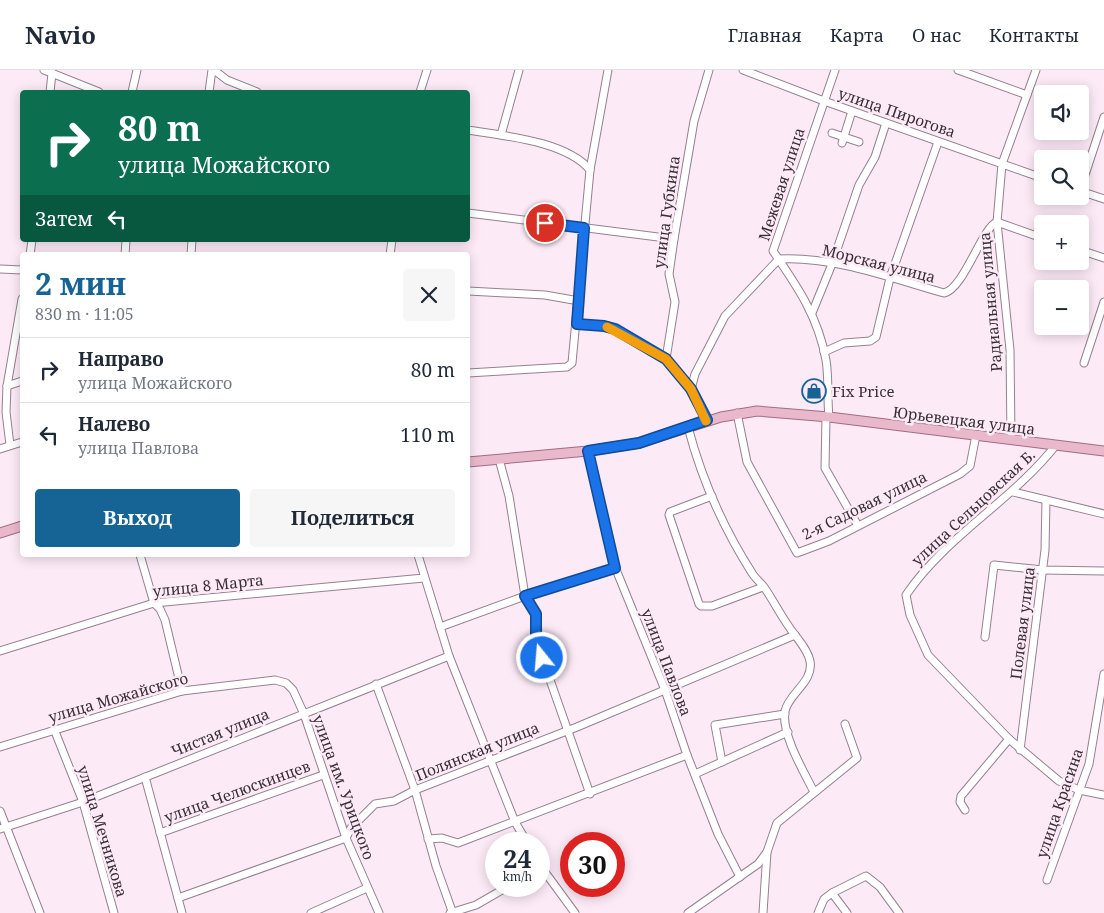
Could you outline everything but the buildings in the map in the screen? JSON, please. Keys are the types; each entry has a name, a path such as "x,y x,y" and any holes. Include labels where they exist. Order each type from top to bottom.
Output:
{"main road":[{"name":"Юрьевецкая улица","path":"470,462 588,451 639,443 707,420 737,413 765,411 1104,451"},
{"path":"0,533 20,527"}],"street":[{"path":"44,70 94,90"},
{"path":"132,90 137,70"},
{"path":"209,90 213,70 227,80 252,90"},
{"path":"421,90 427,70"},
{"path":"501,135 520,70"},
{"path":"470,373 570,365 577,324 590,170 608,70"},
{"name":"улица Губкина","path":"666,359 675,302 669,274 674,239 697,107 709,70"},
{"name":"улица Пирогова","path":"743,70 824,101 1034,175"},
{"name":"Межевая улица","path":"836,70 773,251 805,298 812,313 824,352 828,417 825,468 857,524"},
{"path":"958,70 1027,94"},
{"path":"1034,235 997,222 1002,164 1036,70"},
{"path":"50,90 52,74"},
{"path":"843,140 852,111"},
{"path":"1089,163 1104,117"},
{"path":"812,313 832,264 856,191 875,157 886,123"},
{"path":"470,130 501,135 555,148 582,161 590,170"},
{"path":"832,133 843,140 859,142"},
{"path":"824,352 844,343 873,340 890,278 938,142"},
{"path":"1089,193 1104,199"},
{"path":"470,213 674,239"},
{"name":"Морская улица","path":"778,259 799,258 832,264 948,292 976,255 990,226 997,222"},
{"name":"Радиальная улица","path":"997,222 1009,332 1011,439"},
{"path":"1089,253 1104,258"},
{"path":"691,389 695,374 725,316 778,259"},
{"path":"0,269 20,270"},
{"path":"470,291 545,295 579,301"},
{"path":"1084,363 1104,302"},
{"path":"10,446 6,412 7,386 20,311"},
{"path":"577,324 604,326 615,329 666,359 691,389 707,420"},
{"path":"7,386 20,382"},
{"name":"2-я Садовая улица","path":"737,413 747,462 797,553 829,541 857,524 960,474 970,466 976,435"},
{"path":"688,427 696,455 712,496 752,573 806,652 810,670 806,680 786,708 785,714 788,732 800,765 814,792"},
{"path":"0,449 20,443"},
{"name":"улица Сельцовская Б.","path":"1056,445 1012,492 989,509 920,574 906,595 910,615 928,655 1009,739 1059,781 1079,790 1104,795"},
{"name":"улица Павлова","path":"588,451 615,568 665,690 687,755 718,834 740,877"},
{"path":"499,459 509,496 525,596 536,614 536,640 590,794"},
{"path":"1012,492 1104,514"},
{"path":"712,496 670,512 669,516 699,604 701,606 712,606 763,587"},
{"name":"Полевая улица","path":"1020,750 1043,570 1046,500"},
{"path":"141,557 154,603 160,609 165,620 182,691"},
{"path":"419,557 449,656 521,832"},
{"path":"985,637 992,566 1104,572"},
{"path":"440,627 525,596 615,568"},
{"name":"улица 8 Марта","path":"0,651 154,603 424,578"},
{"name":"Полянская улица","path":"346,838 351,828 375,804 394,801 415,790 567,731 795,635"},
{"name":"Чистая улица","path":"3,828 83,802 449,656"},
{"name":"улица Красина","path":"1047,880 1089,764 1104,674"},
{"name":"улица Можайского","path":"0,747 182,691 275,680"},
{"name":"улица им. Урицкого","path":"275,680 286,683 293,690 304,714 346,838 379,913"},
{"path":"376,684 415,790 451,912 476,905 490,897"},
{"path":"722,762 715,725 747,718 785,714"},
{"path":"763,913 767,852 777,824 857,758 845,724"},
{"name":"улица Мечникова","path":"54,729 83,802 114,913"},
{"path":"695,774 788,732"},
{"path":"965,810 960,802 961,796 1009,739"},
{"path":"428,839 442,838 458,843 590,794 687,755"},
{"name":"улица Челюскинцев","path":"160,833 324,775"},
{"path":"145,777 182,913"},
{"path":"0,810 3,828 40,913"},
{"path":"178,898 346,838"},
{"path":"688,913 758,864 767,852"},
{"path":"818,913 824,899 866,876 880,886 899,913"},
{"path":"550,880 575,913"},
{"path":"311,913 367,888"},
{"path":"832,893 847,913"}],"slow traffic":[{"path":"607,327 615,329 666,359 691,389 706,421"}],"place":[{"name":"Fix Price","path":"814,391"}],"route":[{"path":"542,658 535,633 536,614 525,596 615,568 588,451 619,447 660,438 707,420 691,389 666,359 615,329 604,326 577,324 584,228 545,223"}]}
